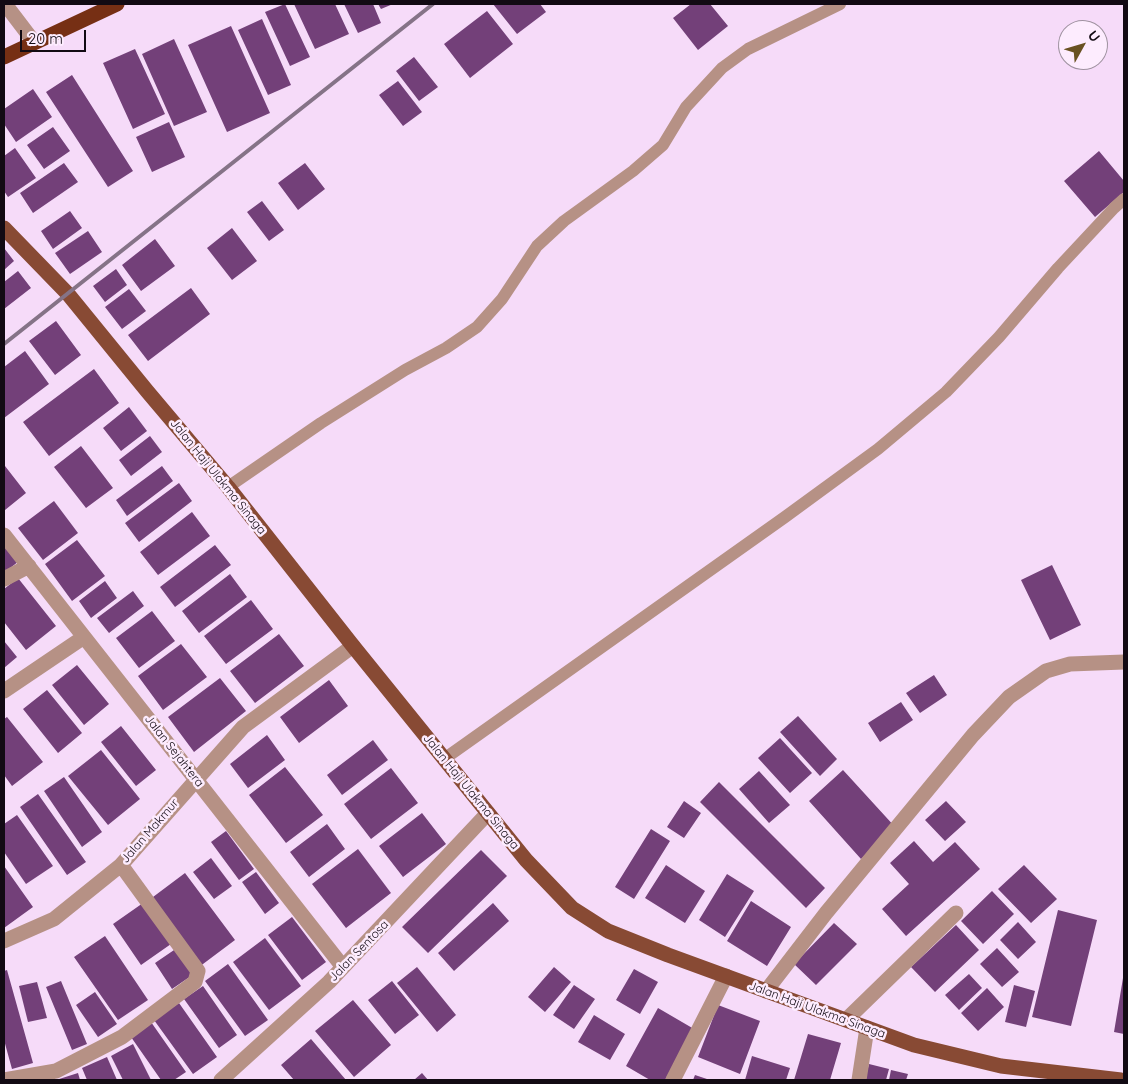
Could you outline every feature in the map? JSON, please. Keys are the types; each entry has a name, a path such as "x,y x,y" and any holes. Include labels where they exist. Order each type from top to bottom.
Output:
{"highway":[{"path":"4,57 117,4"}],"main road":[{"name":"Jalan Haji Ulakma Sinaga","path":"4,228 68,294 228,487 353,646 526,860 572,908 608,932 914,1044 1001,1066 1121,1080"}],"street":[{"path":"5,4 34,42"},
{"name":"Jalan Sejahtera","path":"4,535 343,967"},
{"path":"4,579 29,566"},
{"path":"4,691 84,637"},
{"name":"Jalan Makmur","path":"4,941 54,919 121,865 243,727 353,646"},
{"path":"766,991 826,913 973,735 1009,697 1046,672 1070,664 1124,662"},
{"name":"Jalan Sentosa","path":"221,1080 343,967 488,813"},
{"path":"4,1076 4,1080 56,1071 122,1037 195,982 198,971 121,865"},
{"path":"847,1019 956,913"},
{"path":"673,1080 726,976"},
{"path":"859,1080 867,1028"}],"lane":[{"path":"228,487 321,423 405,370 446,348 477,327 502,299 537,246 564,222 627,176 663,145 686,108 722,68 748,49 840,4"},
{"path":"444,759 777,523 878,449 946,392 999,337 1058,268 1124,199"}],"building":[{"path":"285,4 310,57 290,66 265,12"},
{"path":"294,4 335,4 349,34 315,49"},
{"path":"344,4 373,4 381,23 358,33"},
{"path":"378,4 393,4 381,9"},
{"path":"493,4 540,4 546,12 517,34"},
{"path":"691,4 710,4 728,26 698,50 673,18"},
{"path":"487,11 513,44 470,78 444,44"},
{"path":"262,19 291,85 268,95 238,30"},
{"path":"231,26 270,113 227,132 188,45"},
{"path":"174,39 207,112 174,126 142,54"},
{"path":"135,49 165,114 133,129 103,63"},
{"path":"414,57 438,87 419,101 396,71"},
{"path":"72,75 133,171 108,187 46,92"},
{"path":"398,81 422,112 403,126 379,95"},
{"path":"33,89 52,117 16,142 4,124 4,109"},
{"path":"169,122 185,157 152,172 136,137"},
{"path":"53,127 70,151 44,169 27,145"},
{"path":"15,148 36,178 8,197 4,191 4,156"},
{"path":"1099,151 1124,181 1124,192 1095,217 1064,181"},
{"path":"64,163 78,182 33,213 20,193"},
{"path":"305,163 325,189 298,210 278,183"},
{"path":"262,201 284,230 269,241 247,212"},
{"path":"70,211 82,228 53,249 41,231"},
{"path":"232,228 257,261 232,280 207,248"},
{"path":"88,231 102,252 70,274 55,253"},
{"path":"155,239 175,266 141,291 122,265"},
{"path":"4,248 14,261 4,270"},
{"path":"116,269 127,285 105,302 93,286"},
{"path":"18,271 31,288 4,309 4,282"},
{"path":"191,288 210,314 148,361 128,335"},
{"path":"129,289 146,311 122,329 105,307"},
{"path":"56,321 81,355 55,375 29,341"},
{"path":"25,351 49,384 4,418 4,367"},
{"path":"94,369 119,403 49,456 23,422"},
{"path":"129,407 147,431 121,451 103,428"},
{"path":"150,436 162,452 131,476 119,460"},
{"path":"81,446 113,488 86,508 54,467"},
{"path":"162,466 173,481 127,516 116,500"},
{"path":"4,467 26,493 5,510"},
{"path":"179,483 192,501 139,542 125,523"},
{"path":"54,501 78,533 43,560 18,528"},
{"path":"192,512 210,536 158,575 140,552"},
{"path":"77,540 105,576 72,601 45,564"},
{"path":"4,542 19,561 4,573"},
{"path":"215,545 231,565 175,607 160,587"},
{"path":"1052,565 1081,625 1050,640 1021,580"},
{"path":"230,574 247,597 199,633 182,611"},
{"path":"18,578 56,626 26,650 4,622 4,589"},
{"path":"105,581 117,598 91,618 79,601"},
{"path":"133,591 144,606 109,633 97,618"},
{"path":"251,600 273,629 226,664 204,636"},
{"path":"152,611 175,641 139,668 116,638"},
{"path":"279,634 304,666 255,703 230,671"},
{"path":"4,641 17,657 4,668"},
{"path":"181,644 207,677 163,710 138,676"},
{"path":"77,665 109,704 84,725 52,685"},
{"path":"934,675 947,695 920,713 906,693"},
{"path":"220,678 246,711 194,752 168,717"},
{"path":"329,680 348,706 299,743 280,717"},
{"path":"47,690 82,733 58,753 23,709"},
{"path":"901,702 913,720 880,742 868,723"},
{"path":"798,716 837,759 820,776 780,732"},
{"path":"7,717 43,762 12,786 4,775 4,719"},
{"path":"121,726 156,770 136,786 101,742"},
{"path":"267,735 285,760 248,788 230,764"},
{"path":"780,738 812,773 790,793 758,758"},
{"path":"373,740 388,760 342,795 327,775"},
{"path":"101,750 140,799 108,825 68,776"},
{"path":"285,767 323,815 286,843 249,795"},
{"path":"391,768 418,803 371,839 344,804"},
{"path":"843,770 896,828 861,859 809,801"},
{"path":"759,771 790,805 769,823 739,789"},
{"path":"64,777 102,832 82,847 44,791"},
{"path":"719,782 825,888 806,908 700,802"},
{"path":"38,794 86,862 67,875 20,807"},
{"path":"684,801 701,813 684,838 667,827"},
{"path":"946,801 966,822 945,841 925,820"},
{"path":"422,813 446,844 403,877 379,846"},
{"path":"17,815 53,866 26,884 4,852 4,824"},
{"path":"327,824 345,849 309,877 290,852"},
{"path":"651,829 670,841 634,899 615,887"},
{"path":"226,831 254,869 239,880 211,842"},
{"path":"914,841 933,862 955,842 980,869 906,936 882,909 909,884 890,863"},
{"path":"358,849 391,893 346,928 312,884"},
{"path":"481,850 507,876 428,953 402,927"},
{"path":"211,858 232,886 214,899 193,872"},
{"path":"666,865 705,891 685,923 645,898"},
{"path":"1024,865 1057,899 1031,923 998,889"},
{"path":"4,866 33,907 4,928"},
{"path":"256,872 279,903 265,914 242,882"},
{"path":"185,873 235,940 199,967 149,900"},
{"path":"727,874 754,891 725,937 699,920"},
{"path":"992,891 1014,914 983,944 961,921"},
{"path":"751,901 791,927 767,966 727,941"},
{"path":"143,903 171,944 141,965 113,924"},
{"path":"493,903 509,921 454,971 438,953"},
{"path":"1058,910 1097,920 1071,1026 1032,1017"},
{"path":"292,917 326,962 302,980 268,935"},
{"path":"1018,922 1036,942 1018,959 1000,940"},
{"path":"834,923 857,944 816,985 794,964"},
{"path":"956,925 979,950 935,992 911,967"},
{"path":"105,936 148,1000 118,1020 74,957"},
{"path":"265,938 301,986 269,1010 233,962"},
{"path":"177,948 194,974 172,989 155,963"},
{"path":"997,948 1019,972 1002,987 980,964"},
{"path":"228,964 268,1020 245,1036 205,981"},
{"path":"417,967 456,1015 437,1032 397,983"},
{"path":"554,967 571,982 545,1012 528,997"},
{"path":"634,969 658,982 640,1014 616,1000"},
{"path":"7,970 33,1063 12,1069 4,1040 4,971"},
{"path":"969,974 982,988 959,1010 945,995"},
{"path":"1124,978 1124,1034 1114,1032"},
{"path":"61,981 87,1044 72,1050 46,987"},
{"path":"392,981 419,1015 395,1034 368,1000"},
{"path":"37,982 47,1018 28,1022 19,986"},
{"path":"574,985 595,999 574,1029 553,1015"},
{"path":"1014,985 1035,991 1026,1027 1005,1022"},
{"path":"203,986 237,1035 219,1048 184,999"},
{"path":"987,988 1004,1007 978,1031 961,1013"},
{"path":"95,992 117,1024 98,1037 76,1005"},
{"path":"353,1000 391,1045 354,1077 315,1031"},
{"path":"179,1003 217,1057 193,1074 154,1020"},
{"path":"718,1005 760,1021 740,1074 698,1057"},
{"path":"658,1008 694,1029 665,1080 650,1080 626,1066"},
{"path":"594,1015 625,1034 610,1060 578,1042"},
{"path":"151,1022 186,1072 174,1080 161,1080 131,1037"},
{"path":"808,1034 841,1043 830,1080 794,1080"},
{"path":"311,1039 346,1080 294,1080 281,1065"},
{"path":"133,1044 151,1080 123,1080 111,1056"},
{"path":"752,1056 790,1068 786,1080 745,1080"},
{"path":"107,1057 117,1080 87,1080 82,1068"},
{"path":"869,1064 889,1069 886,1080 865,1080"},
{"path":"891,1070 908,1074 906,1080 889,1080"},
{"path":"78,1073 80,1080 56,1080"},
{"path":"422,1073 428,1080 414,1080"},
{"path":"695,1075 710,1080 693,1080"}],"railway":[{"path":"4,344 433,4"}]}
